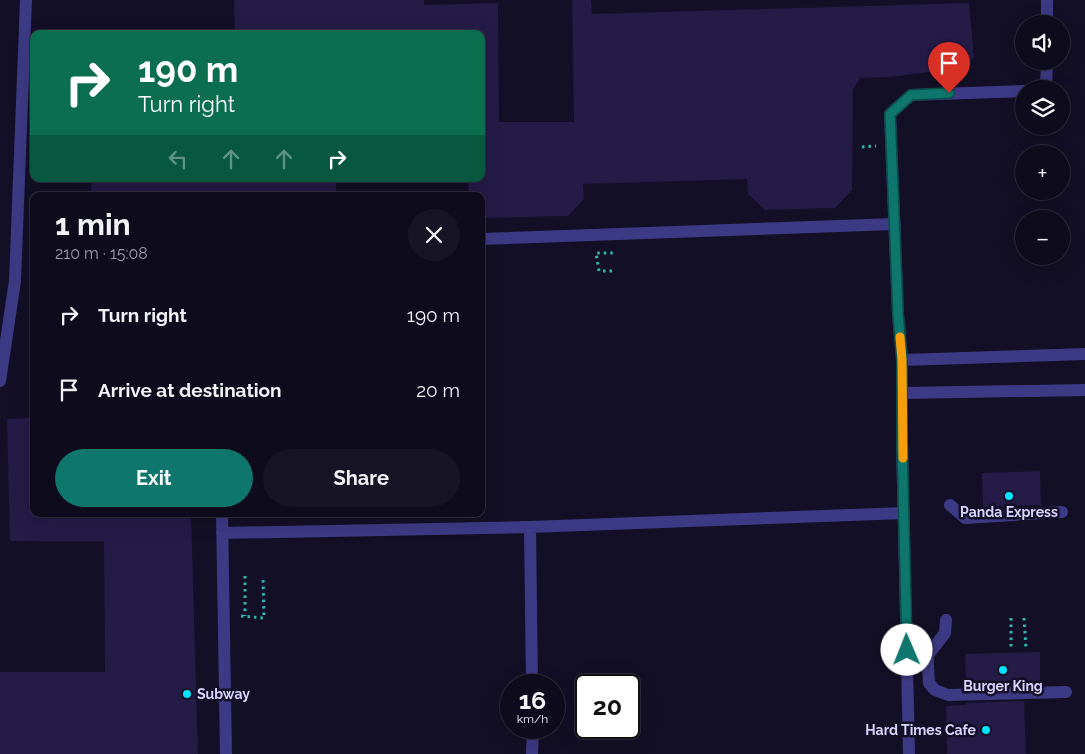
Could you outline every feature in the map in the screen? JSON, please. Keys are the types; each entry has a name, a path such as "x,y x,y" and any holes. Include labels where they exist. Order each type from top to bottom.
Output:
{"lane":[{"path":"0,380 15,280 26,0"},
{"path":"1047,15 1048,0"},
{"path":"909,754 902,360 898,314 890,114 911,95 1015,90"},
{"path":"485,238 895,224"},
{"path":"902,360 1085,354"},
{"path":"902,393 1085,390"},
{"path":"950,505 965,518 1062,512"},
{"path":"222,533 530,527 904,513"},
{"path":"222,517 226,754"},
{"path":"530,527 532,674"},
{"path":"946,620 945,633 928,655 929,682 935,690 948,694 1066,692"},
{"path":"532,754 533,739"}],"path":[{"path":"612,271 599,271 596,252 613,253"},
{"path":"245,576 243,616 264,618 263,576"},
{"path":"1011,618 1011,649"},
{"path":"1024,618 1026,648"}],"building":[{"path":"234,0 424,0 424,5 498,3 499,122 574,122 572,0 591,0 592,14 969,3 974,58 963,68 889,77 860,78 853,90 852,190 835,208 765,210 748,194 747,179 583,184 584,199 568,216 486,218 485,192 469,192 468,182 485,182 485,30 235,30"},
{"path":"91,182 336,182 336,191 92,192"},
{"path":"30,418 30,517 191,517 198,754 0,754 0,672 105,672 104,541 10,541 7,419"},
{"path":"1040,471 1041,505 983,507 982,473"},
{"name":"Burger King","path":"1040,652 1040,685 966,686 965,654"},
{"name":"Hard Times Cafe","path":"1024,701 1026,754 947,754 946,706 966,705 966,703"}],"slow traffic":[{"path":"900,337 903,458"}],"place":[{"name":"Panda Express","path":"1009,496"},
{"name":"Burger King","path":"1003,670"},
{"name":"Subway","path":"187,694"},
{"name":"Hard Times Cafe","path":"986,730"}],"route":[{"path":"907,650 902,360 898,314 890,114 911,95 949,93"}]}
